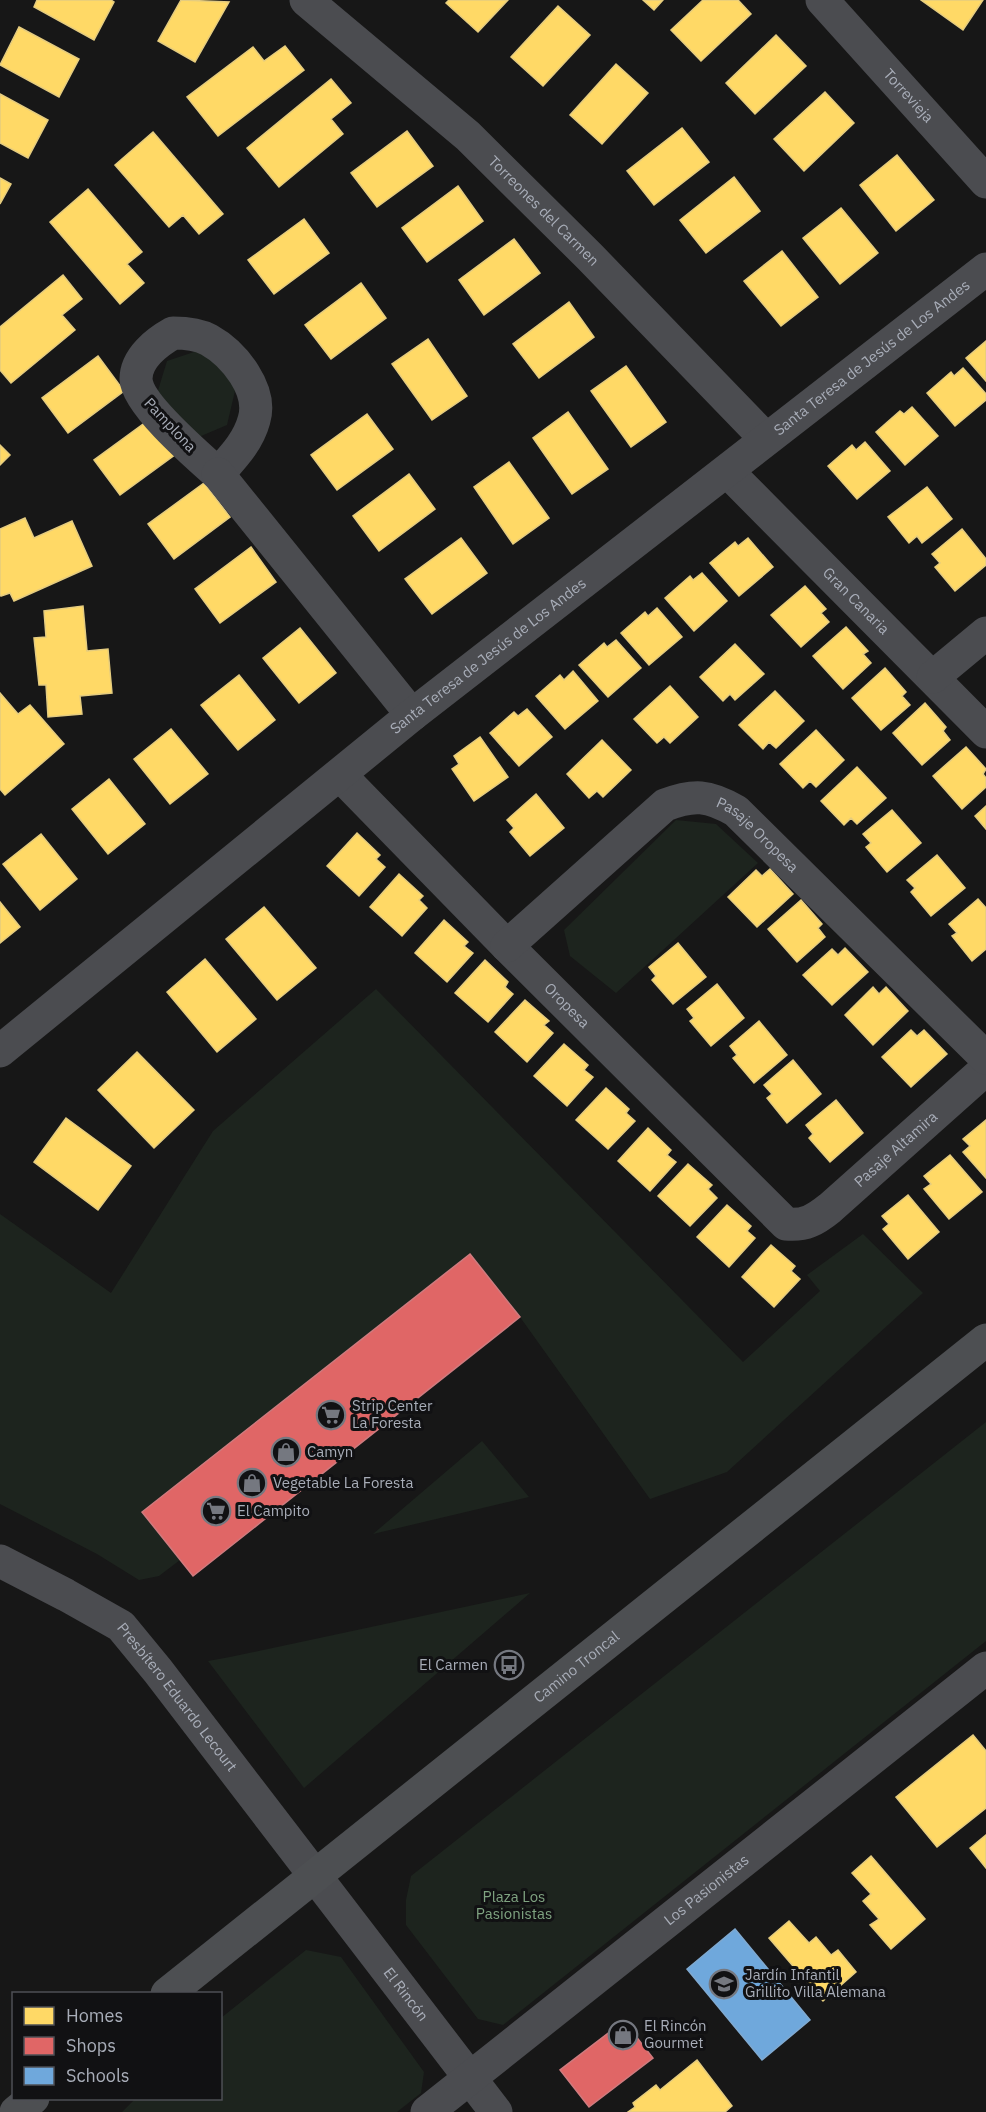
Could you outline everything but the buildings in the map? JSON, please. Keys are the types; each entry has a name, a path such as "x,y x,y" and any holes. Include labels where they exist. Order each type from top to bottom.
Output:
{"main road":[{"name":"Camino Troncal","path":"170,1992 986,1340"},
{"path":"16,2112 31,2100"}],"street":[{"name":"Torreones del Carmen","path":"306,0 468,136 590,257 766,439"},
{"name":"Torrevieja","path":"830,3 986,182"},
{"name":"Santa Teresa de Jesús de Los Andes","path":"0,1051 412,715 986,269"},
{"name":"Gran Canaria","path":"727,471 986,732"},
{"path":"218,474 412,715"},
{"path":"933,678 986,633"},
{"name":"Oropesa","path":"340,776 776,1216 786,1224 801,1225"},
{"name":"Pasaje Oropesa","path":"507,946 665,805 687,796 702,797 719,801 736,811 986,1058"},
{"name":"Pasaje Altamira","path":"801,1225 813,1221 830,1208 986,1069"},
{"name":"Presbítero Eduardo Lecourt","path":"0,1561 66,1594 121,1626 159,1671 315,1878"},
{"name":"Los Pasionistas","path":"427,2112 985,1670"},
{"name":"El Rincón","path":"315,1878 496,2112"}],"green space":[{"path":"203,349 238,378 227,425 194,439 156,397 167,361"},
{"path":"676,820 716,824 758,863 616,993 570,956 564,930"},
{"path":"376,989 743,1362 820,1291 807,1275 863,1234 923,1293 727,1472 650,1499 520,1317 469,1254 143,1512 180,1560 159,1576 139,1580 97,1554 0,1504 0,1214 111,1293 213,1131"},
{"name":"Plaza Los Pasionistas","path":"986,1422 986,1641 503,2025 478,2019 406,1925 406,1900 411,1876"},
{"path":"482,1441 529,1497 373,1534"},
{"path":"530,1593 304,1788 208,1661 230,1657"},
{"path":"306,1950 341,1957 424,2072 421,2093 397,2112 122,2112 134,2100 222,2100 222,2017"}],"place":[{"name":"Strip Center La Foresta","path":"331,1415"},
{"name":"Camyn","path":"286,1452"},
{"name":"Vegetable La Foresta","path":"252,1483"},
{"name":"El Campito","path":"216,1511"},
{"name":"El Carmen","path":"509,1665"},
{"name":"Jardín Infantil Grillito Villa Alemana","path":"724,1984"},
{"name":"El Rincón Gourmet","path":"623,2035"}]}
